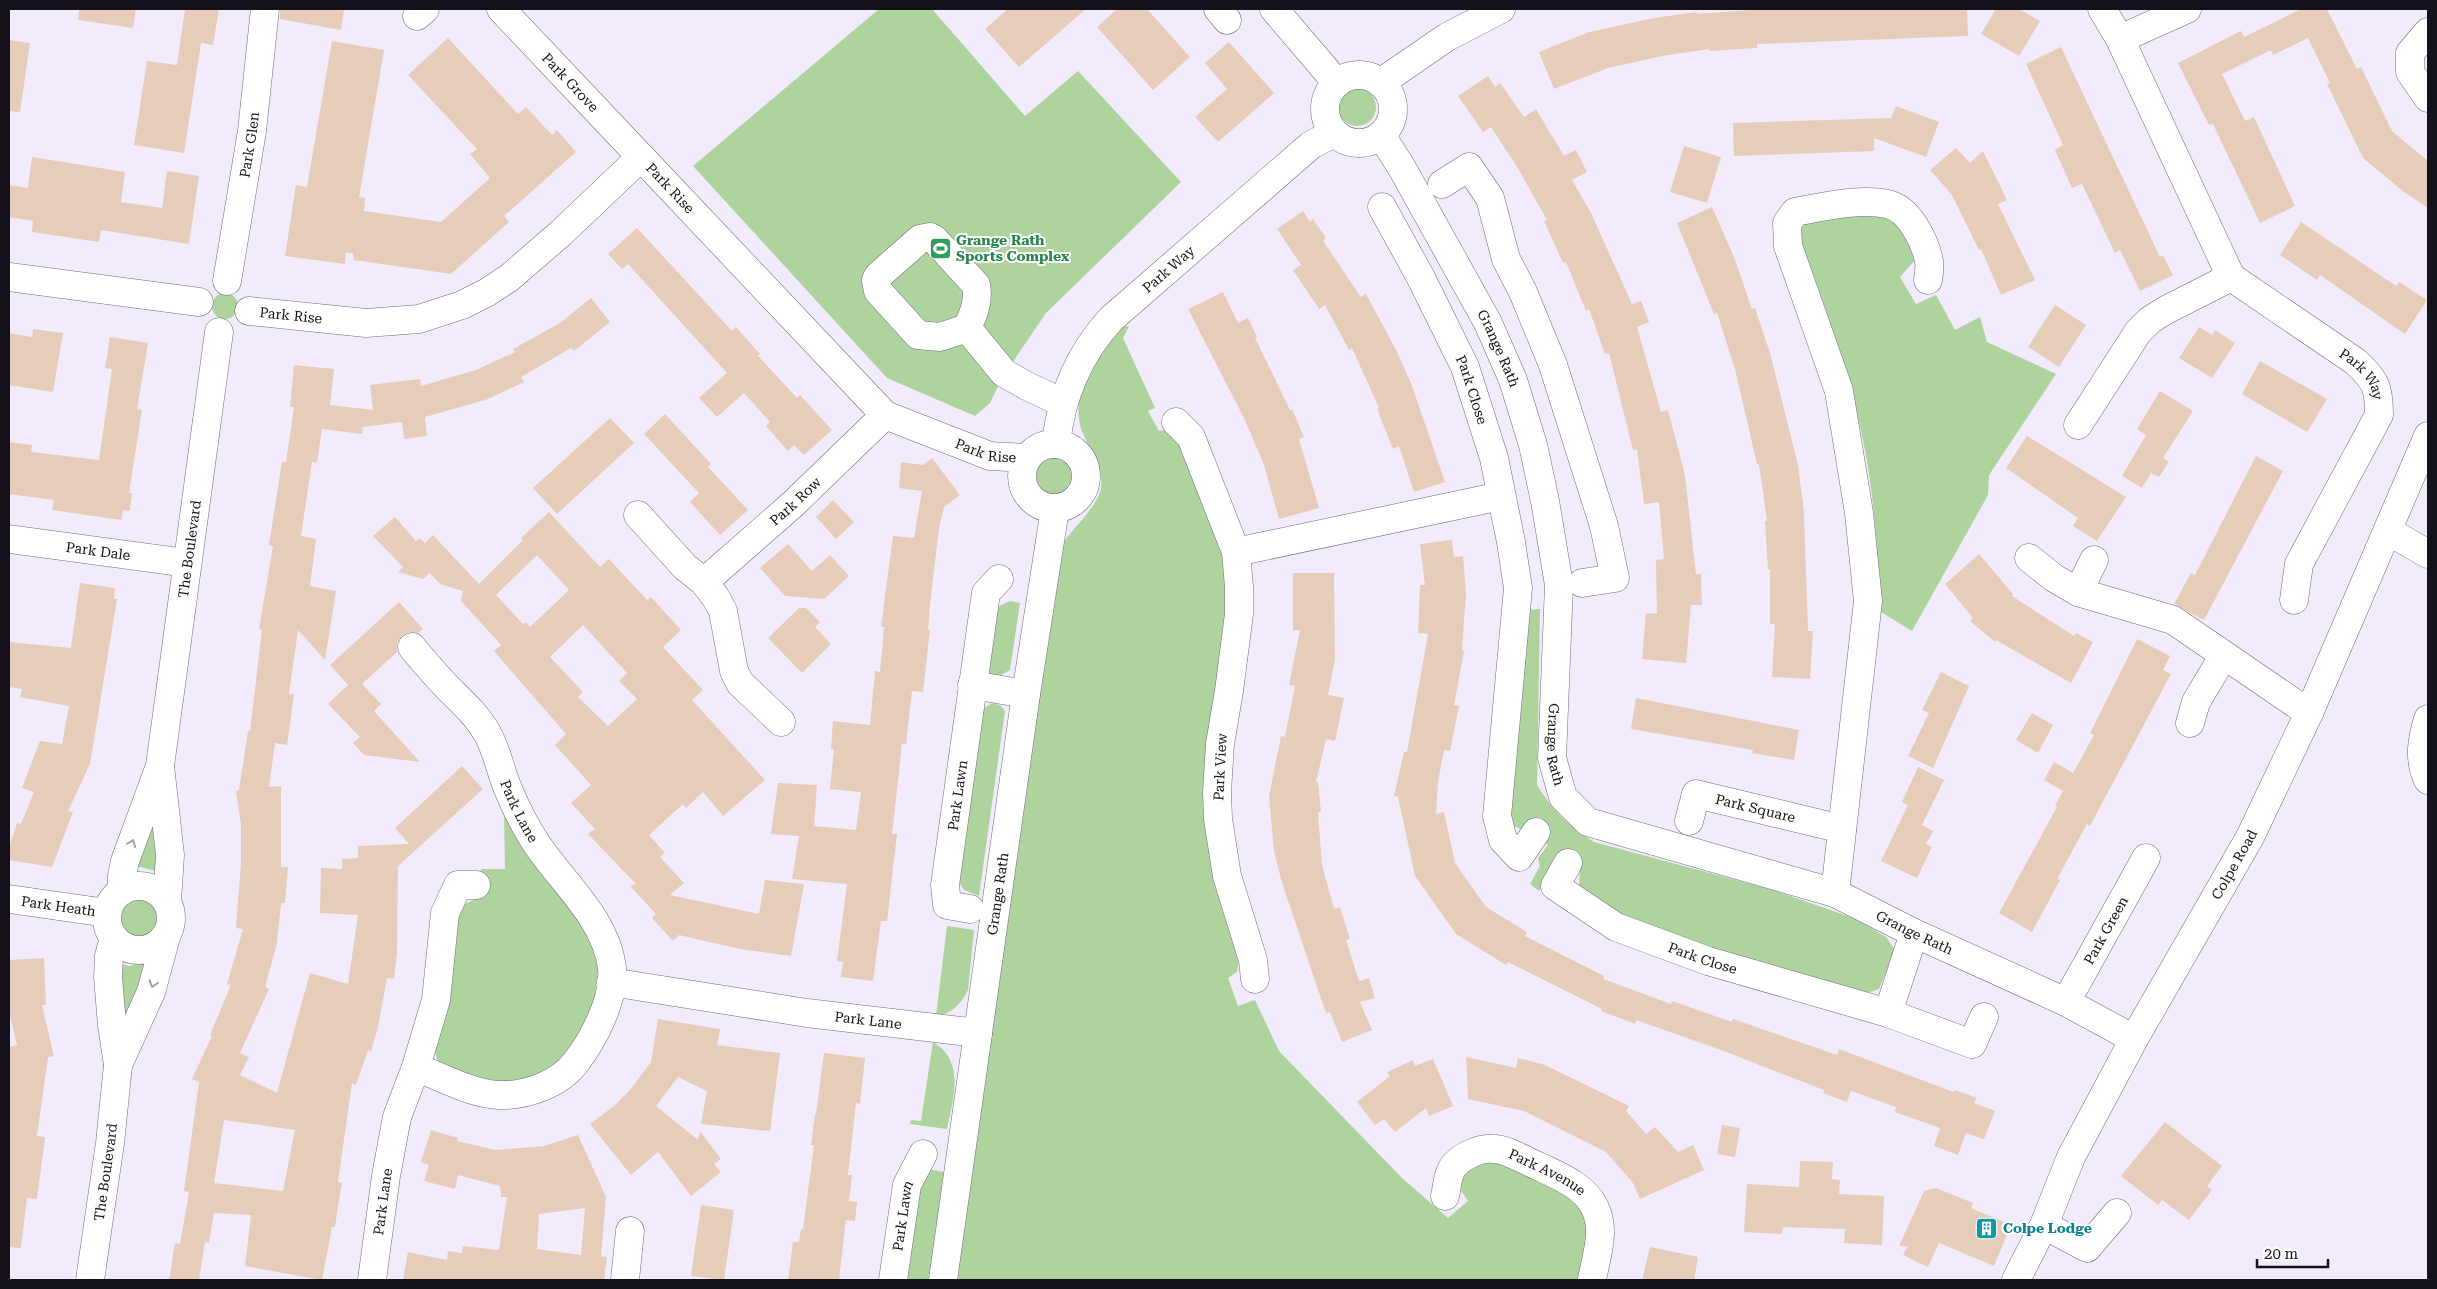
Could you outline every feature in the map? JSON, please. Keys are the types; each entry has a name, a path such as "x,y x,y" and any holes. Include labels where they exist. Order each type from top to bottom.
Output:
{"street":[{"name":"Park Glen","path":"227,281 252,132 265,9"},
{"name":"Park Grove","path":"501,9 641,157"},
{"path":"1274,9 1337,83"},
{"path":"1380,83 1447,37 1501,9"},
{"path":"2078,425 2138,332 2150,320 2231,277 2120,39 2102,9"},
{"path":"2120,39 2187,9"},
{"path":"2428,32 2410,53 2410,72 2428,98"},
{"path":"1355,75 1365,76 1380,83 1389,94 1392,105 1392,116 1388,126 1381,134 1363,143 1343,139 1334,133 1328,124 1325,113 1330,92 1337,83 1355,75"},
{"name":"Park Way","path":"1056,444 1063,403 1082,357 1095,337 1111,319 1311,145 1334,133"},
{"name":"Grange Rath","path":"1381,134 1402,168 1488,323 1513,380 1533,445 1545,501 1570,584 1552,758 1563,797 1588,822 1835,893 1914,933 2066,1002 2134,1039"},
{"name":"Park Rise","path":"249,311 366,323 419,319 462,305 486,293 509,278 561,233 641,157 884,415 990,456 1027,458"},
{"path":"1442,184 1469,167 1490,198 1506,259 1523,292 1553,365 1604,526 1615,578 1518,588"},
{"path":"1835,893 1868,601 1859,513 1839,391 1788,246 1787,223 1795,212 1823,206 1889,204 1906,215 1920,236 1930,262 1928,280"},
{"name":"Park Close","path":"1382,207 1420,276 1465,367 1494,458 1518,588 1497,816 1503,840 1519,857 1536,832"},
{"path":"9,277 199,302"},
{"name":"Park Way","path":"2231,277 2356,362 2374,380 2379,395 2379,415 2299,564 2294,600"},
{"path":"227,281 237,285 244,292 249,301 249,311 245,321 238,328 230,332 219,332 204,324 200,316 199,302 207,288 216,282 227,281"},
{"path":"967,328 1004,373 1026,386 1063,403"},
{"name":"The Boulevard","path":"122,890 125,860 160,766 219,332"},
{"path":"1513,380 1553,365"},
{"name":"Park Row","path":"704,582 793,504 884,415"},
{"name":"Park View","path":"1176,422 1192,437 1236,552 1239,614 1230,690 1218,758 1218,810 1226,876 1253,960 1255,979"},
{"name":"Colpe Road","path":"2016,1280 2044,1225 2070,1157 2134,1039 2250,837 2309,712 2428,436"},
{"path":"1056,444 1067,446 1076,452 1084,466 1086,482 1075,501 1065,507 1055,509 1035,503 1023,487 1021,477 1027,458 1035,450 1056,444"},
{"path":"1236,552 1501,496"},
{"name":"Grange Rath","path":"943,1280 1026,694 1055,509"},
{"path":"638,515 685,567 704,582 723,611 734,671 740,683 781,722"},
{"path":"2388,531 2428,554"},
{"name":"Park Dale","path":"9,539 187,563"},
{"path":"2029,558 2054,578 2078,592 2173,620 2309,712"},
{"path":"2078,592 2094,560"},
{"name":"Park Lawn","path":"958,907 945,886 986,593 999,579"},
{"name":"Park Lane","path":"412,647 486,732 498,758 508,788 532,838 595,922 606,945 612,968 611,982 603,1014 590,1043 571,1068 547,1086 524,1092 499,1095 477,1090 416,1067"},
{"path":"2190,723 2196,702 2224,654"},
{"path":"972,685 1026,694"},
{"path":"2428,719 2422,740 2422,756 2428,780"},
{"name":"The Boulevard","path":"160,766 170,855 167,901"},
{"name":"Park Square","path":"1689,821 1696,794 1842,829"},
{"name":"Park Green","path":"2066,1002 2146,858"},
{"name":"Park Close","path":"1568,862 1555,886 1616,927 1708,961 1888,1013 1972,1044 1984,1017"},
{"name":"Park Lane","path":"372,1280 386,1176 397,1117 416,1067 436,1000 444,913 458,885 476,885"},
{"path":"142,886 152,888 167,901 172,919 166,937 159,944 140,950 125,947 110,925 115,896 122,890 142,886"},
{"name":"Park Heath","path":"9,899 110,925"},
{"name":"The Boulevard","path":"90,1280 110,1143 118,1065 108,977 110,925"},
{"path":"1888,1013 1914,933"},
{"name":"The Boulevard","path":"118,1065 151,992 166,937"},
{"name":"Park Lane","path":"611,982 807,1013 978,1033"},
{"name":"Park Avenue","path":"1445,1196 1450,1171 1472,1153 1484,1149 1496,1149 1548,1171 1581,1188 1595,1208 1600,1233 1592,1280"},
{"name":"Park Lawn","path":"893,1280 907,1185 923,1154"},
{"path":"2044,1225 2087,1248 2117,1213"},
{"path":"625,1280 630,1231"}],"green space":[{"name":"Grange Rath Sports Complex","path":"879,9 932,9 1025,116 1078,71 1181,182 1046,313 1002,378 990,403 975,416 887,378 693,166"},
{"path":"1357,88 1364,89 1370,94 1375,100 1375,114 1370,120 1364,125 1357,126 1350,125 1344,120 1339,114 1338,107 1339,100 1344,94 1350,89"},
{"path":"1874,214 1892,218 1912,246 1914,261 1900,277 1916,304 1936,295 1955,330 1980,317 1987,342 2056,374 1989,475 1988,495 1912,631 1881,612 1874,510 1860,424 1846,371 1802,243 1800,230 1808,220"},
{"path":"225,293 234,297 238,306 234,315 225,319 216,315 212,306 216,297"},
{"path":"1129,326 1123,338 1155,408 1148,411 1159,431 1167,429 1174,432 1214,523 1224,560 1228,594 1215,712 1240,954 1237,972 1228,978 1238,1006 1255,1000 1279,1051 1402,1178 1448,1218 1468,1201 1460,1189 1463,1172 1488,1160 1508,1165 1565,1190 1585,1214 1588,1235 1579,1280 957,1280 966,1201 1060,548 1095,503 1102,481 1099,467 1080,423 1081,393 1086,379 1103,352 1121,327"},
{"path":"1053,458 1067,463 1072,477 1067,491 1053,496 1039,491 1034,477 1039,463"},
{"path":"1010,601 1020,603 1010,670 997,677 993,677 987,670 995,611 1001,605"},
{"path":"1540,609 1537,785 1549,803 1569,824 1594,842 1773,890 1856,919 1886,937 1895,950 1879,989 1867,993 1846,991 1682,940 1626,918 1579,889 1580,868 1562,856 1539,891 1530,884 1540,866 1538,858 1548,845 1533,828 1522,830 1509,823 1528,610"},
{"path":"992,703 1000,705 1005,711 979,896 964,890 956,877 980,711"},
{"path":"154,807 160,872 140,867 132,869"},
{"path":"504,811 570,905 590,939 598,969 594,1003 575,1046 547,1074 511,1085 469,1078 438,1062 433,1046 455,918 462,905 483,896 481,869 505,869"},
{"path":"140,898 154,903 159,917 154,931 140,936 126,931 121,917 126,903"},
{"path":"947,926 974,930 968,990 955,1008 947,1013 936,1016"},
{"path":"117,962 129,966 146,963 125,1023"},
{"path":"933,1042 943,1050 954,1070 954,1093 947,1129 910,1124 911,1120 921,1121"},
{"path":"927,1169 944,1172 929,1280 902,1280 917,1176"}],"building":[{"path":"79,9 136,9 133,28 78,20"},
{"path":"185,9 219,9 213,45 201,43 184,153 134,145 147,61 177,65"},
{"path":"280,9 344,9 341,30 280,19"},
{"path":"1008,9 1086,9 1019,67 985,29"},
{"path":"1117,9 1147,9 1190,57 1153,90 1097,27"},
{"path":"1764,9 1967,9 1968,36 1757,44 1757,48 1709,51 1709,49 1662,56 1608,68 1554,89 1539,52 1589,32 1654,18 1697,12 1697,14"},
{"path":"1996,9 2019,9 2040,21 2019,56 1981,34"},
{"path":"2301,9 2327,9 2357,69 2361,67 2392,131 2428,161 2428,208 2404,192 2363,158 2327,84 2330,83 2308,38 2273,55 2271,50 2222,74 2245,121 2254,117 2295,206 2260,223 2213,124 2209,125 2178,63 2241,31 2244,37"},
{"path":"448,38 518,114 526,107 552,135 557,130 576,152 504,216 509,222 451,274 354,260 353,253 346,253 345,264 285,256 296,185 307,187 332,41 384,50 359,197 365,198 364,211 441,222 490,178 470,154 477,149 408,75"},
{"path":"9,40 30,43 20,112 9,111"},
{"path":"1229,42 1274,93 1218,142 1195,117 1227,89 1205,63"},
{"path":"2061,47 2160,257 2163,255 2173,275 2140,291 2120,250 2115,253 2082,184 2072,188 2055,150 2063,145 2026,64"},
{"path":"1488,76 1495,87 1500,83 1524,117 1536,109 1564,156 1576,150 1587,172 1572,180 1591,213 1632,304 1641,301 1649,322 1637,327 1661,412 1668,410 1685,475 1696,574 1701,574 1702,605 1691,605 1686,663 1642,659 1646,613 1657,614 1656,560 1664,559 1659,502 1644,504 1637,449 1633,450 1609,353 1605,354 1589,309 1586,311 1566,262 1563,263 1544,221 1547,220 1519,170 1491,127 1483,132 1458,96"},
{"path":"1896,106 1939,122 1926,157 1874,138 1874,151 1734,156 1733,123 1891,118"},
{"path":"1684,146 1721,157 1707,203 1670,192"},
{"path":"1956,148 1970,163 1983,151 2007,200 1998,204 2035,280 2001,295 1981,249 1979,250 1952,195 1930,170"},
{"path":"32,157 125,172 121,202 162,208 167,171 199,176 189,244 101,230 99,242 32,232 33,221 9,217 9,185 28,188"},
{"path":"1712,207 1734,257 1752,309 1755,308 1770,353 1798,465 1804,512 1808,631 1813,631 1810,679 1772,677 1775,624 1770,624 1770,569 1768,569 1765,521 1767,521 1759,464 1757,464 1735,369 1717,313 1714,314 1677,223"},
{"path":"1303,211 1310,222 1313,219 1326,238 1323,241 1361,297 1366,294 1397,352 1411,383 1445,482 1414,492 1399,446 1393,449 1377,409 1379,408 1352,348 1349,350 1325,305 1319,309 1293,270 1301,265 1277,229"},
{"path":"2301,222 2396,286 2399,282 2427,300 2405,334 2320,275 2317,280 2280,255"},
{"path":"637,228 732,331 736,327 760,354 758,356 797,398 800,395 832,430 804,455 794,445 788,451 766,426 770,422 744,393 717,417 699,398 727,373 628,264 622,269 608,254"},
{"path":"1223,292 1238,323 1248,318 1257,337 1255,338 1290,410 1292,409 1304,437 1299,439 1319,508 1279,519 1264,465 1244,418 1188,309"},
{"path":"591,298 610,322 574,351 571,348 521,377 524,382 488,399 425,417 427,436 404,439 402,422 363,427 362,434 322,429 317,463 312,462 301,536 316,539 310,586 336,591 325,660 298,630 289,694 294,694 287,745 275,743 269,787 281,786 281,867 288,867 285,903 281,903 277,943 265,987 269,989 240,1053 249,1057 240,1075 277,1093 310,973 348,984 358,915 320,913 321,868 342,869 342,859 358,858 358,846 409,844 395,828 462,766 483,789 398,866 397,952 394,979 387,978 378,1027 371,1051 368,1050 356,1085 352,1083 338,1182 342,1183 335,1227 332,1227 322,1280 245,1266 251,1215 214,1213 209,1243 205,1242 199,1280 169,1280 175,1243 180,1244 189,1192 184,1191 199,1082 192,1079 212,1036 210,1035 231,985 227,984 243,929 236,928 241,864 241,824 236,791 239,790 248,731 250,731 262,630 259,629 273,546 269,545 282,462 286,462 294,407 290,407 294,365 334,369 330,405 373,410 370,385 420,379 421,386 476,370 515,352 513,349 560,323","holes":["224,1120 295,1130 283,1191 214,1183"]},
{"path":"2055,305 2086,325 2059,367 2028,347"},
{"path":"2199,327 2212,335 2215,330 2235,343 2212,378 2179,358"},
{"path":"33,329 63,333 53,392 9,385 9,333 32,337"},
{"path":"110,337 148,343 137,409 142,410 129,493 132,493 130,511 123,510 121,520 52,510 54,500 9,494 9,442 32,445 31,452 99,460 112,369 105,368"},
{"path":"2260,361 2327,399 2307,432 2242,394"},
{"path":"2160,391 2193,411 2163,458 2169,462 2159,477 2151,473 2142,488 2122,476 2146,435 2137,429"},
{"path":"665,414 711,464 708,467 748,510 720,535 690,502 699,493 644,434"},
{"path":"610,418 634,443 557,514 533,488"},
{"path":"2027,436 2126,497 2097,541 2073,526 2078,518 2006,468"},
{"path":"2256,456 2283,471 2204,620 2174,604 2191,573 2195,575"},
{"path":"932,458 960,495 944,507 939,528 930,604 928,630 930,630 923,692 912,691 906,744 902,744 892,834 897,834 887,921 881,921 873,981 841,977 843,962 837,961 847,884 792,879 799,836 771,834 778,783 817,785 814,826 856,830 861,792 830,789 834,749 831,749 833,721 870,725 875,671 880,672 884,627 881,627 893,536 914,538 922,491 899,488 901,462 923,465"},
{"path":"833,500 854,522 836,539 816,517"},
{"path":"549,512 600,567 609,559 647,600 651,597 681,630 663,647 703,690 692,700 765,780 723,816 703,792 686,808 683,804 649,835 665,853 660,857 684,883 670,895 759,914 765,880 804,884 791,956 740,949 679,935 673,941 652,918 656,914 630,886 636,884 588,834 595,829 571,803 591,785 555,745 566,734 494,651 501,645 461,601 463,591 440,584 430,573 423,579 398,572 403,567 373,536 395,517 416,541 419,538 425,543 433,535 479,584 523,540 521,538","holes":["537,555 569,590 530,627 526,622 523,624 496,595","583,625 627,673 619,681 637,699 608,726 578,697 583,692 550,657"]},
{"path":"1452,540 1454,557 1463,556 1466,593 1462,650 1464,651 1454,705 1459,706 1450,751 1444,750 1438,782 1436,814 1444,812 1455,863 1486,907 1527,932 1525,936 1604,976 1603,979 1671,1004 1672,1001 1732,1022 1733,1019 1837,1055 1839,1049 1954,1092 1955,1090 1977,1098 1974,1103 1995,1111 1984,1139 1966,1133 1958,1155 1934,1146 1940,1128 1895,1112 1896,1107 1851,1091 1847,1102 1823,1093 1824,1090 1721,1050 1636,1020 1635,1024 1601,1011 1602,1009 1508,962 1506,965 1456,934 1415,876 1398,797 1394,796 1404,752 1407,752 1428,634 1418,633 1420,585 1425,585 1420,544"},
{"path":"788,544 812,571 830,555 849,576 824,599 785,596 760,568"},
{"path":"1979,554 2013,594 2012,596 2074,636 2076,633 2093,642 2071,683 1996,640 1995,642 1970,621 1973,618 1945,584"},
{"path":"1293,573 1334,573 1335,660 1328,695 1344,698 1335,741 1326,739 1316,782 1318,782 1321,812 1318,812 1322,865 1334,909 1340,907 1350,939 1346,940 1359,981 1369,978 1375,998 1360,1002 1372,1030 1342,1042 1330,1012 1326,1013 1282,883 1274,851 1269,796 1281,736 1285,737 1295,686 1289,685 1300,630 1293,630"},
{"path":"80,583 115,588 114,599 117,599 90,764 68,811 73,812 52,867 9,860 9,847 17,823 21,824 34,792 22,788 40,741 62,744 69,706 20,697 22,689 9,687 9,642 71,648"},
{"path":"399,602 423,629 418,633 409,632 402,635 397,642 397,652 362,684 381,704 374,711 420,762 364,755 353,743 360,737 328,704 348,685 330,665"},
{"path":"799,608 806,608 820,622 815,627 831,644 802,673 768,638"},
{"path":"2137,639 2170,656 2163,670 2171,674 2090,826 2087,824 2057,879 2060,880 2032,932 1999,913 2057,807 2055,806 2063,791 2044,780 2054,762 2073,773 2094,735 2090,733"},
{"path":"1941,672 1969,686 1933,768 1908,756 1929,713 1922,710"},
{"path":"1636,698 1799,730 1794,760 1752,753 1753,750 1631,729"},
{"path":"2032,713 2053,725 2038,753 2016,740"},
{"path":"1918,767 1944,780 1922,825 1933,831 1926,844 1932,847 1917,878 1881,861 1908,805 1902,802"},
{"path":"44,958 46,1005 42,1005 54,1056 48,1057 37,1136 45,1137 37,1199 27,1198 21,1248 9,1247 9,1047 17,1045 9,1011 9,960"},
{"path":"658,1019 720,1029 717,1045 780,1053 770,1131 701,1124 707,1091 678,1077 656,1106 698,1140 700,1131 721,1159 714,1164 721,1172 691,1196 658,1152 631,1175 590,1124 614,1106 630,1090 651,1062"},
{"path":"824,1053 865,1058 860,1104 856,1103 848,1175 852,1175 849,1201 857,1202 855,1221 846,1220 839,1280 788,1280 793,1242 799,1242 801,1229 803,1229 814,1145 811,1145"},
{"path":"1466,1057 1516,1068 1518,1058 1545,1065 1629,1106 1626,1111 1646,1134 1655,1127 1678,1152 1693,1145 1704,1170 1640,1199 1633,1183 1606,1152 1524,1111 1468,1099"},
{"path":"1433,1059 1453,1106 1429,1116 1426,1108 1395,1132 1384,1119 1375,1125 1357,1102 1390,1076 1387,1072 1413,1060 1415,1066"},
{"path":"2165,1122 2222,1166 2207,1186 2212,1190 2189,1220 2162,1200 2158,1205 2121,1176"},
{"path":"1722,1125 1740,1128 1735,1157 1717,1154"},
{"path":"431,1130 458,1138 457,1141 495,1150 544,1146 578,1135 606,1197 601,1256 607,1257 604,1280 403,1280 408,1252 447,1260 448,1251 462,1253 463,1246 499,1250 507,1197 501,1197 500,1186 458,1175 455,1189 424,1181 429,1165 421,1162","holes":["585,1208 581,1255 537,1249 539,1214"]},
{"path":"1800,1161 1833,1162 1832,1179 1840,1180 1839,1194 1884,1196 1882,1245 1844,1243 1845,1229 1783,1227 1782,1234 1744,1232 1747,1184 1799,1187"},
{"name":"Colpe Lodge","path":"1936,1188 1973,1203 1971,1208 2011,1225 1994,1266 1939,1243 1928,1267 1903,1255 1908,1246 1899,1246 1924,1191"},
{"path":"701,1205 734,1210 724,1280 691,1276"},
{"path":"1650,1247 1698,1257 1694,1280 1642,1280"}],"place":[{"name":"Grange Rath Sports Complex","path":"940,248"},
{"name":"Colpe Lodge","path":"1987,1228"}]}
